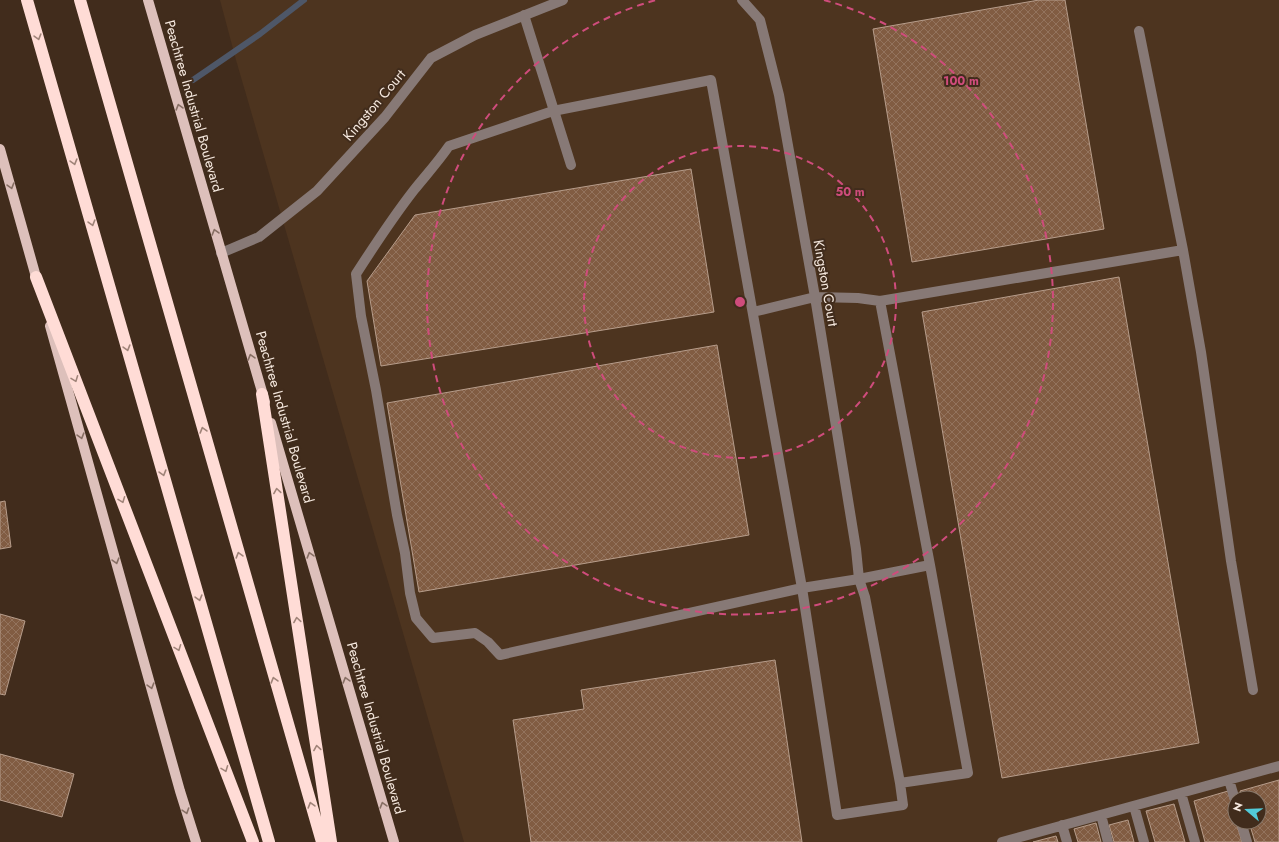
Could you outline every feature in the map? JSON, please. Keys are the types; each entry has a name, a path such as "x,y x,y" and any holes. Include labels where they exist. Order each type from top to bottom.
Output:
{"highway":[{"path":"27,0 269,842"},
{"path":"80,0 322,842"},
{"path":"36,277 253,842"},
{"path":"262,394 331,842"}],"main road":[{"name":"Peachtree Industrial Boulevard","path":"148,0 394,842"},
{"path":"0,149 180,791 196,842"}],"street":[{"name":"Kingston Court","path":"221,253 259,237 317,191 385,117 431,58 475,35 563,0"},
{"name":"Kingston Court","path":"742,0 760,20 779,94 856,549 859,579 865,598 903,805 837,815 802,588"},
{"path":"524,15 571,165"},
{"path":"1139,31 1183,250 1201,352 1231,561 1253,690"},
{"path":"802,588 711,80 554,111 449,146 413,191 356,274 361,316 405,554 410,593 416,618 433,638 475,633 488,642 500,655 802,588 859,579 930,565"},
{"path":"753,312 814,297 858,298 880,301 1183,250"},
{"path":"880,301 968,773 900,783"},
{"path":"1002,842 1019,840 1062,825 1279,766"},
{"path":"1229,780 1232,790"},
{"path":"1181,793 1195,842"},
{"path":"1134,806 1144,842"},
{"path":"1101,815 1108,842"},
{"path":"1062,825 1067,842"},
{"path":"1243,830 1247,842"}],"shaded area":[{"path":"220,0 1279,0 1279,842 464,842 236,60"}],"building":[{"path":"1039,0 1065,0 1104,229 912,262 873,29"},
{"path":"691,169 714,312 381,366 367,281 415,215"},
{"path":"1119,277 1199,743 1002,778 922,312"},
{"path":"717,345 749,535 419,592 387,403"},
{"path":"5,501 11,547 0,549 0,502"},
{"path":"0,614 25,621 5,695 0,694"},
{"path":"775,660 802,842 531,842 513,720 584,709 581,690"},
{"path":"0,754 74,774 62,817 0,800"},
{"path":"1279,780 1279,842 1255,842 1251,830 1267,830 1267,790 1244,790"},
{"path":"1227,791 1227,830 1238,830 1242,842 1205,842 1194,801"},
{"path":"1174,804 1185,842 1155,842 1146,811"},
{"path":"1128,820 1134,842 1114,842 1109,825"},
{"path":"1096,823 1101,842 1078,842 1074,829"},
{"path":"1056,836 1058,842 1033,842"}],"waterway":[{"path":"193,80 260,34 304,0"}]}
